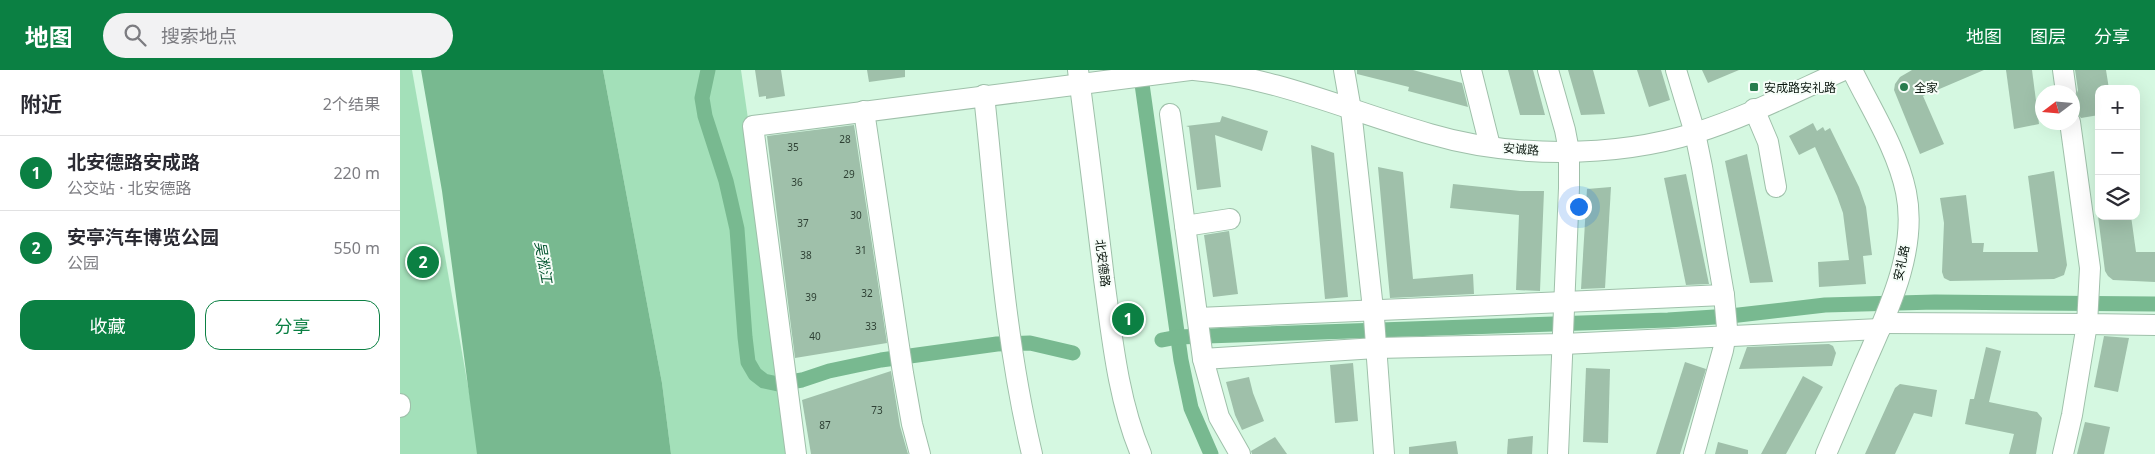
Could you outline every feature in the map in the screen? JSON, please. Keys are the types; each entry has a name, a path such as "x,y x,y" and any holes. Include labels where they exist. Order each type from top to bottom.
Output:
{"street":[{"path":"796,454 753,126 984,95 1079,76 1122,78 1190,70"},
{"name":"安诚路","path":"1194,70 1246,77 1431,135 1476,145 1569,151 1607,150 1695,133 1844,70"},
{"path":"1344,70 1351,110 1373,314 1384,454"},
{"path":"1471,70 1490,146"},
{"path":"1548,70 1569,151 1562,340 1563,453"},
{"path":"1676,70 1695,133 1725,300 1726,331 1694,454"},
{"name":"安礼路","path":"1826,454 1884,321 1900,272 1908,231 1906,192 1894,155 1852,70"},
{"path":"2063,70 2065,85"},
{"name":"北安德路","path":"1079,76 1110,324 1124,398 1134,438 1141,454"},
{"path":"984,95 1009,324 1024,419 1032,454"},
{"path":"1754,109 1768,142 1776,187"},
{"path":"864,111 903,373 912,424 920,454"},
{"path":"1170,114 1202,353 1219,417 1240,454"},
{"path":"2063,454 2072,415 2088,318 2090,290 2090,268 2071,130"},
{"path":"1185,226 1230,219"},
{"path":"1199,323 1563,305 1725,300"},
{"path":"1202,353 1376,345 1562,340 1884,321 2088,318 2155,325"}],"shaded area":[{"path":"400,70 412,70 480,454 400,454"},
{"path":"603,70 741,70 796,454 671,454 662,383"}],"water":[{"name":"吴淞江","path":"421,70 603,70 662,383 671,454 477,454 442,191"}],"building":[{"path":"755,70 781,70 785,96 766,99 766,96 759,97"},
{"path":"867,70 905,70 905,77 869,82"},
{"path":"1357,70 1413,70 1462,83 1468,107 1408,91 1409,87 1357,74"},
{"path":"1508,70 1533,70 1545,115 1520,115"},
{"path":"1568,70 1593,70 1605,114 1581,115"},
{"path":"1637,70 1661,70 1670,100 1649,107"},
{"path":"1702,70 1739,70 1708,83"},
{"path":"1912,70 1984,70 1923,96 1944,144 1920,154 1894,90 1895,84 1900,77"},
{"path":"2006,70 2032,70 2035,93 2035,125 2014,129"},
{"path":"2075,70 2106,70 2108,85 2095,85 2095,116 2080,117 2080,85 2077,85"},
{"path":"1222,116 1268,131 1262,151 1215,135 1221,187 1197,190 1189,127 1186,126 1220,122"},
{"path":"1813,123 1817,131 1823,127 1825,131 1830,128 1859,187 1866,207 1872,255 1863,256 1866,284 1819,287 1818,262 1849,260 1843,213 1815,147 1799,155 1789,136"},
{"path":"854,125 887,343 795,358 767,136"},
{"path":"1311,145 1334,153 1348,297 1325,299"},
{"path":"1747,154 1773,282 1750,283 1725,161"},
{"path":"1378,167 1403,172 1413,279 1473,274 1474,294 1390,298"},
{"path":"2054,171 2067,265 2064,275 2054,279 1950,281 1944,278 1942,272 1944,223 1940,198 1966,195 1972,243 1984,243 1983,252 2038,252 2028,176"},
{"path":"1686,174 1709,284 1686,285 1664,178"},
{"path":"1453,184 1520,191 1544,191 1540,291 1516,290 1519,215 1450,208"},
{"path":"1611,187 1605,288 1581,289 1587,189"},
{"path":"2099,220 2132,220 2136,252 2155,252 2155,282 2113,280 2105,271"},
{"path":"1229,231 1238,294 1213,297 1204,235"},
{"path":"2104,336 2129,338 2118,392 2094,387"},
{"path":"1829,344 1833,346 1836,353 1832,366 1739,369 1747,347"},
{"path":"1986,347 2001,351 1989,402 2037,412 2042,418 2036,454 2009,454 2014,434 1965,424 1970,399 1974,399"},
{"path":"1685,362 1706,369 1680,454 1656,454"},
{"path":"1353,363 1358,421 1335,423 1330,365"},
{"path":"1586,368 1610,369 1608,443 1583,442"},
{"path":"891,371 900,426 908,454 811,454 802,400"},
{"path":"1803,376 1823,387 1786,454 1761,454"},
{"path":"1249,377 1264,421 1242,430 1235,415 1226,382"},
{"path":"1900,384 1937,390 1932,417 1914,413 1895,454 1865,454 1895,388"},
{"path":"2085,422 2110,427 2104,454 2077,454"},
{"path":"1533,436 1532,454 1507,454 1508,439"},
{"path":"1275,437 1287,454 1252,454 1251,451"},
{"path":"1456,441 1458,454 1409,454 1409,447"},
{"path":"1718,442 1748,450 1748,454 1715,454"}],"waterway":[{"path":"708,70 702,98 705,116 726,181 737,229 748,362 755,374 764,381 778,384 802,380 829,371 881,360 997,344 1030,343 1073,353"},
{"path":"1140,70 1181,360 1191,408 1211,454"},
{"path":"1162,340 1178,337 1668,320 1730,316 1825,305 1935,302 2155,304"}],"place":[{"name":"安成路安礼路","path":"1754,87"},
{"name":"全家","path":"1904,87"},
{"name":"安亭汽车博览公园","path":"423,262"},
{"name":"北安德路安成路","path":"1128,319"}]}
